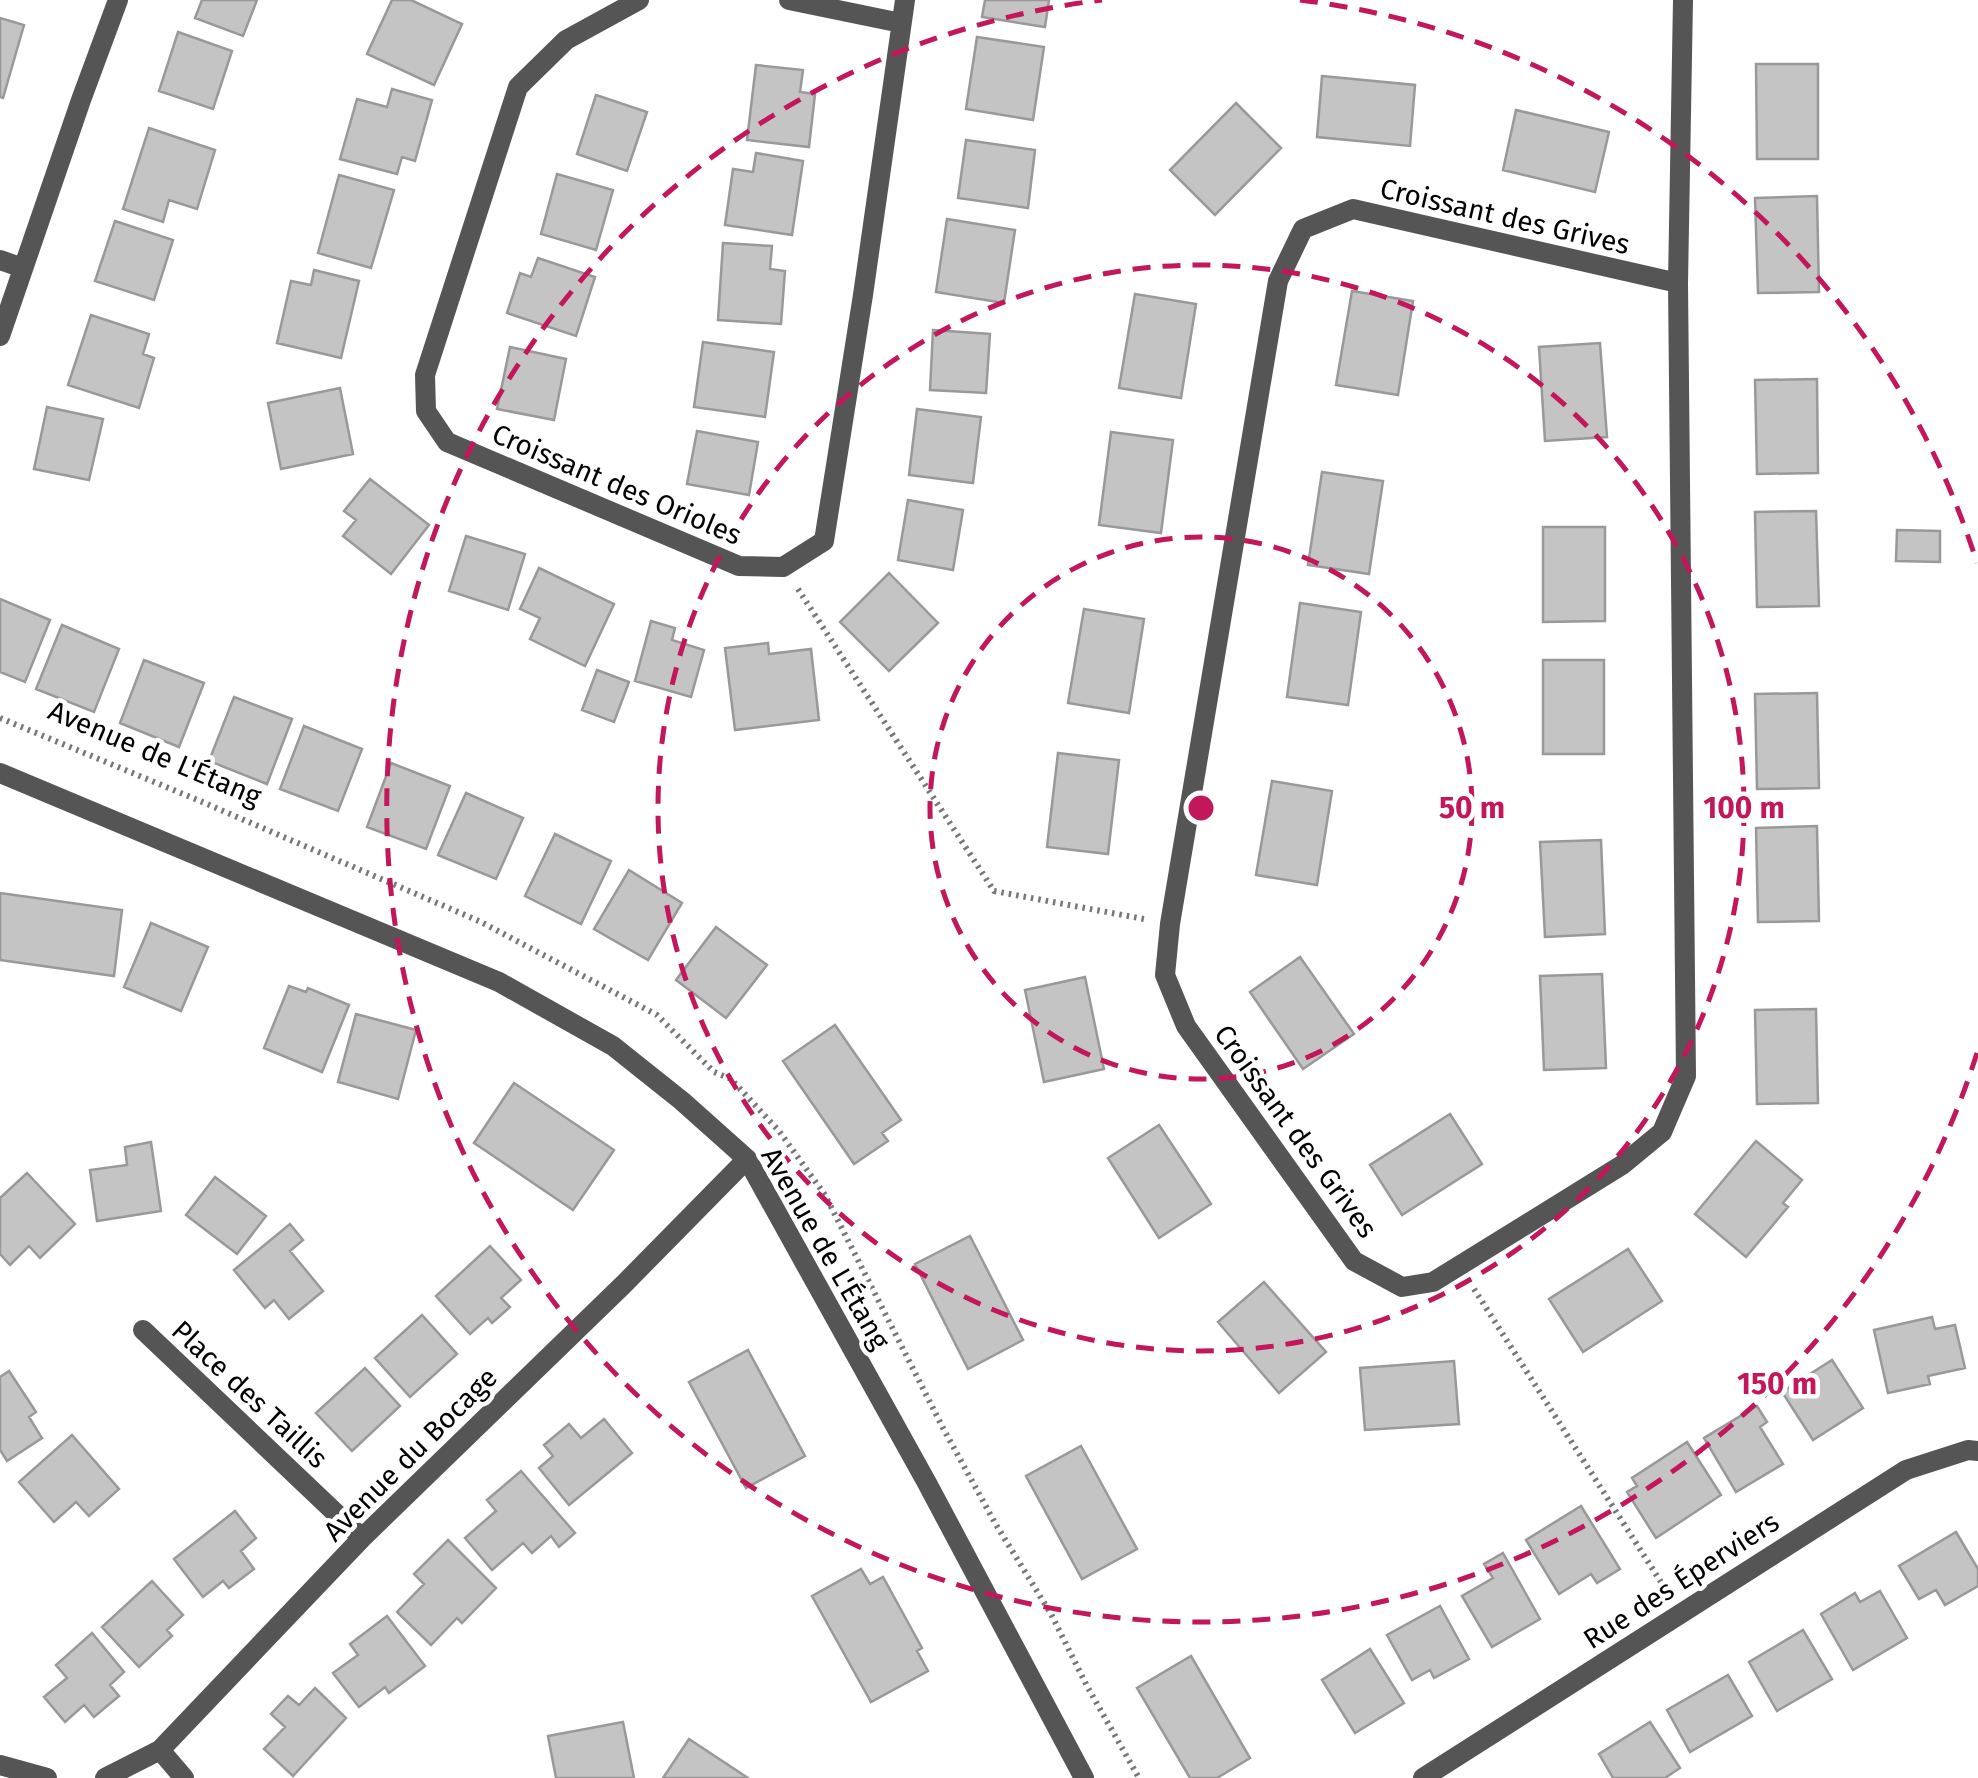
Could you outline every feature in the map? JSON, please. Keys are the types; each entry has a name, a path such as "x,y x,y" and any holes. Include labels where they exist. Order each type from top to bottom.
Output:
{"street":[{"path":"0,336 118,0"},
{"name":"Croissant des Orioles","path":"639,0 566,40 518,87 425,375 426,411 447,442 739,566 784,567"},
{"path":"789,0 901,23"},
{"path":"784,567 824,541 905,0"},
{"name":"Croissant des Grives","path":"1678,283 1353,210 1303,228 1278,281 1170,924 1166,975 1186,1026 1354,1260 1402,1287 1433,1282 1622,1165 1662,1132 1686,1076 1678,283 1683,0"},
{"path":"0,260 23,268"},
{"name":"Avenue de L'Étang","path":"5,780 499,982 612,1046 747,1159 927,1483 1084,1778"},
{"name":"Avenue du Bocage","path":"105,1778 160,1750 362,1538 747,1159"},
{"name":"Place des Taillis","path":"142,1330 362,1538"},
{"name":"Rue des Éperviers","path":"1423,1778 1906,1470 1968,1450 1978,1451"},
{"path":"160,1750 184,1778"},
{"path":"0,1765 47,1778"}],"path":[{"path":"784,567 994,891 1170,924"},
{"name":"Avenue de L'Étang","path":"0,718 479,921 657,1015 714,1072 730,1079 779,1131 825,1195 934,1412 1051,1614 1139,1778"},
{"path":"1460,1267 1680,1614"}],"building":[{"path":"202,0 257,0 243,36 195,18"},
{"path":"392,0 411,0 462,24 434,85 367,54"},
{"path":"985,0 1049,0 1045,27 982,17"},
{"path":"0,18 24,25 3,98 0,97"},
{"path":"178,32 232,51 213,109 159,91"},
{"path":"977,37 1044,47 1033,120 966,109"},
{"path":"1756,64 1818,64 1818,159 1757,159"},
{"path":"756,65 803,70 800,92 815,94 809,147 747,140"},
{"path":"1322,76 1415,85 1410,146 1317,137"},
{"path":"392,89 432,100 415,161 402,157 397,174 340,159 357,99 387,107"},
{"path":"596,95 647,112 627,171 577,154"},
{"path":"1236,103 1281,148 1215,215 1170,170"},
{"path":"1516,110 1609,132 1595,192 1503,170"},
{"path":"149,128 215,150 197,209 169,200 163,222 123,209"},
{"path":"966,140 1035,150 1028,208 958,198"},
{"path":"756,153 803,161 792,235 725,225 733,169 753,172"},
{"path":"557,174 613,190 596,250 541,234"},
{"path":"339,175 394,190 371,268 318,253"},
{"path":"1817,196 1819,292 1758,293 1755,198"},
{"path":"947,219 1015,230 1004,303 936,292"},
{"path":"115,221 173,240 154,300 95,281"},
{"path":"723,243 772,246 770,269 785,271 781,324 718,320"},
{"path":"538,258 595,277 576,336 507,313 520,273 531,277"},
{"path":"314,270 359,281 341,358 277,343 291,281 311,285"},
{"path":"1352,291 1413,301 1398,395 1336,385"},
{"path":"1135,294 1196,304 1181,398 1119,388"},
{"path":"91,315 149,334 143,354 154,358 139,408 68,385"},
{"path":"933,330 990,334 986,393 930,390"},
{"path":"703,342 774,352 765,417 694,407"},
{"path":"1600,343 1607,437 1545,441 1539,347"},
{"path":"510,347 566,359 554,420 497,409"},
{"path":"1817,379 1818,473 1757,474 1755,380"},
{"path":"340,388 353,454 281,469 268,403"},
{"path":"47,407 103,419 89,480 34,469"},
{"path":"917,409 981,417 973,483 909,475"},
{"path":"697,431 758,442 749,495 687,484"},
{"path":"1111,432 1173,440 1161,533 1099,525"},
{"path":"1322,472 1383,481 1369,574 1308,565"},
{"path":"370,479 429,525 391,574 343,536 356,520 344,511"},
{"path":"908,500 963,510 953,570 898,560"},
{"path":"1816,511 1819,606 1757,607 1755,512"},
{"path":"1543,527 1605,527 1605,621 1543,622"},
{"path":"1897,530 1940,531 1940,562 1896,561"},
{"path":"466,536 525,554 508,610 449,591"},
{"path":"539,568 614,604 585,666 530,639 540,618 520,609"},
{"path":"889,573 938,623 889,671 840,622"},
{"path":"0,599 50,620 25,682 0,672"},
{"path":"1300,603 1361,612 1348,705 1287,697"},
{"path":"1084,609 1144,619 1129,713 1068,703"},
{"path":"651,621 675,628 672,640 704,650 691,697 635,681"},
{"path":"62,625 119,649 94,712 36,689"},
{"path":"768,643 769,654 811,649 819,720 735,730 725,648"},
{"path":"144,660 204,683 179,747 120,723"},
{"path":"1543,660 1604,660 1604,754 1543,754"},
{"path":"597,670 629,682 614,722 582,710"},
{"path":"1817,693 1819,788 1757,789 1755,694"},
{"path":"234,697 292,719 267,784 209,761"},
{"path":"304,726 362,749 338,811 280,789"},
{"path":"1058,753 1119,760 1108,854 1047,847"},
{"path":"391,763 450,786 426,849 367,827"},
{"path":"1272,781 1332,791 1317,885 1256,875"},
{"path":"466,793 523,818 496,879 438,855"},
{"path":"1817,826 1819,921 1758,922 1756,828"},
{"path":"555,834 611,861 581,924 525,896"},
{"path":"1601,840 1605,934 1545,937 1540,842"},
{"path":"629,870 682,903 648,960 594,929"},
{"path":"0,893 122,910 114,976 0,960"},
{"path":"151,923 208,947 181,1011 124,987"},
{"path":"716,927 767,965 726,1018 676,980"},
{"path":"1300,957 1354,1034 1303,1069 1250,992"},
{"path":"1602,974 1606,1068 1544,1070 1540,976"},
{"path":"1085,977 1104,1069 1044,1082 1025,990"},
{"path":"289,986 306,992 308,988 349,1005 322,1072 264,1048"},
{"path":"1816,1009 1818,1103 1757,1104 1755,1010"},
{"path":"356,1014 416,1030 398,1099 338,1082"},
{"path":"835,1025 901,1120 882,1133 888,1141 854,1164 783,1061"},
{"path":"514,1083 614,1150 573,1210 474,1143"},
{"path":"1450,1114 1482,1164 1402,1215 1370,1165"},
{"path":"1159,1125 1211,1204 1159,1238 1108,1158"},
{"path":"1756,1141 1802,1180 1783,1203 1788,1207 1746,1257 1695,1214"},
{"path":"151,1142 161,1211 97,1221 90,1170 127,1165 125,1147"},
{"path":"27,1173 75,1224 40,1258 29,1246 10,1265 0,1254 0,1198"},
{"path":"215,1177 266,1216 237,1254 186,1215"},
{"path":"290,1224 303,1240 290,1251 323,1291 289,1319 274,1300 265,1308 234,1270"},
{"path":"970,1236 1023,1340 968,1369 915,1264"},
{"path":"490,1246 521,1280 501,1298 510,1307 492,1323 488,1318 470,1334 436,1296"},
{"path":"1628,1249 1662,1301 1583,1352 1549,1299"},
{"path":"1264,1282 1326,1352 1279,1393 1218,1322"},
{"path":"422,1315 457,1354 410,1397 375,1358"},
{"path":"1932,1317 1935,1329 1955,1325 1965,1368 1928,1376 1930,1384 1888,1393 1874,1330"},
{"path":"748,1350 805,1456 746,1488 689,1382"},
{"path":"1832,1360 1863,1408 1813,1440 1782,1392"},
{"path":"1454,1361 1459,1424 1365,1430 1360,1368"},
{"path":"365,1368 400,1406 352,1451 316,1413"},
{"path":"9,1371 36,1412 29,1417 42,1438 7,1461 0,1450 0,1377"},
{"path":"1757,1406 1767,1422 1760,1427 1783,1464 1736,1492 1704,1438"},
{"path":"604,1419 632,1453 569,1505 539,1468 553,1456 544,1445 569,1424 581,1438"},
{"path":"72,1435 119,1489 89,1516 76,1502 54,1522 19,1482"},
{"path":"1687,1442 1721,1495 1656,1538 1627,1492 1637,1486 1632,1478"},
{"path":"1081,1446 1137,1549 1082,1579 1026,1476"},
{"path":"521,1471 575,1533 559,1547 551,1536 532,1553 523,1543 492,1570 465,1538 496,1511 487,1500"},
{"path":"1581,1506 1620,1569 1597,1583 1591,1574 1559,1594 1526,1540"},
{"path":"235,1511 256,1538 241,1551 254,1569 229,1588 223,1581 203,1597 174,1559"},
{"path":"1956,1532 1978,1569 1978,1586 1945,1605 1936,1590 1919,1599 1899,1566"},
{"path":"448,1540 496,1588 462,1623 457,1618 431,1645 397,1612 424,1584 414,1574"},
{"path":"1503,1553 1540,1619 1492,1647 1462,1596 1493,1578 1484,1564"},
{"path":"861,1569 870,1584 883,1577 922,1648 917,1651 928,1671 871,1702 812,1596"},
{"path":"152,1581 183,1615 167,1630 172,1636 139,1667 102,1627"},
{"path":"1880,1591 1907,1638 1853,1670 1821,1614 1855,1593 1860,1602"},
{"path":"1440,1606 1469,1659 1434,1678 1430,1670 1412,1680 1387,1635"},
{"path":"387,1616 425,1666 389,1693 385,1687 359,1707 333,1673 358,1655 350,1644"},
{"path":"1803,1630 1832,1679 1777,1711 1749,1662"},
{"path":"92,1633 124,1672 110,1685 119,1696 94,1717 84,1705 65,1722 44,1697 67,1678 56,1665"},
{"path":"1370,1649 1404,1703 1355,1733 1322,1680"},
{"path":"1191,1656 1250,1758 1217,1778 1190,1778 1137,1688"},
{"path":"1728,1675 1752,1716 1690,1752 1667,1710"},
{"path":"315,1688 346,1718 293,1776 264,1749 285,1727 271,1714 288,1696 299,1705"},
{"path":"623,1722 634,1778 556,1778 548,1736"},
{"path":"1650,1722 1680,1768 1665,1778 1613,1778 1599,1754"},
{"path":"689,1739 748,1778 663,1778"}]}
